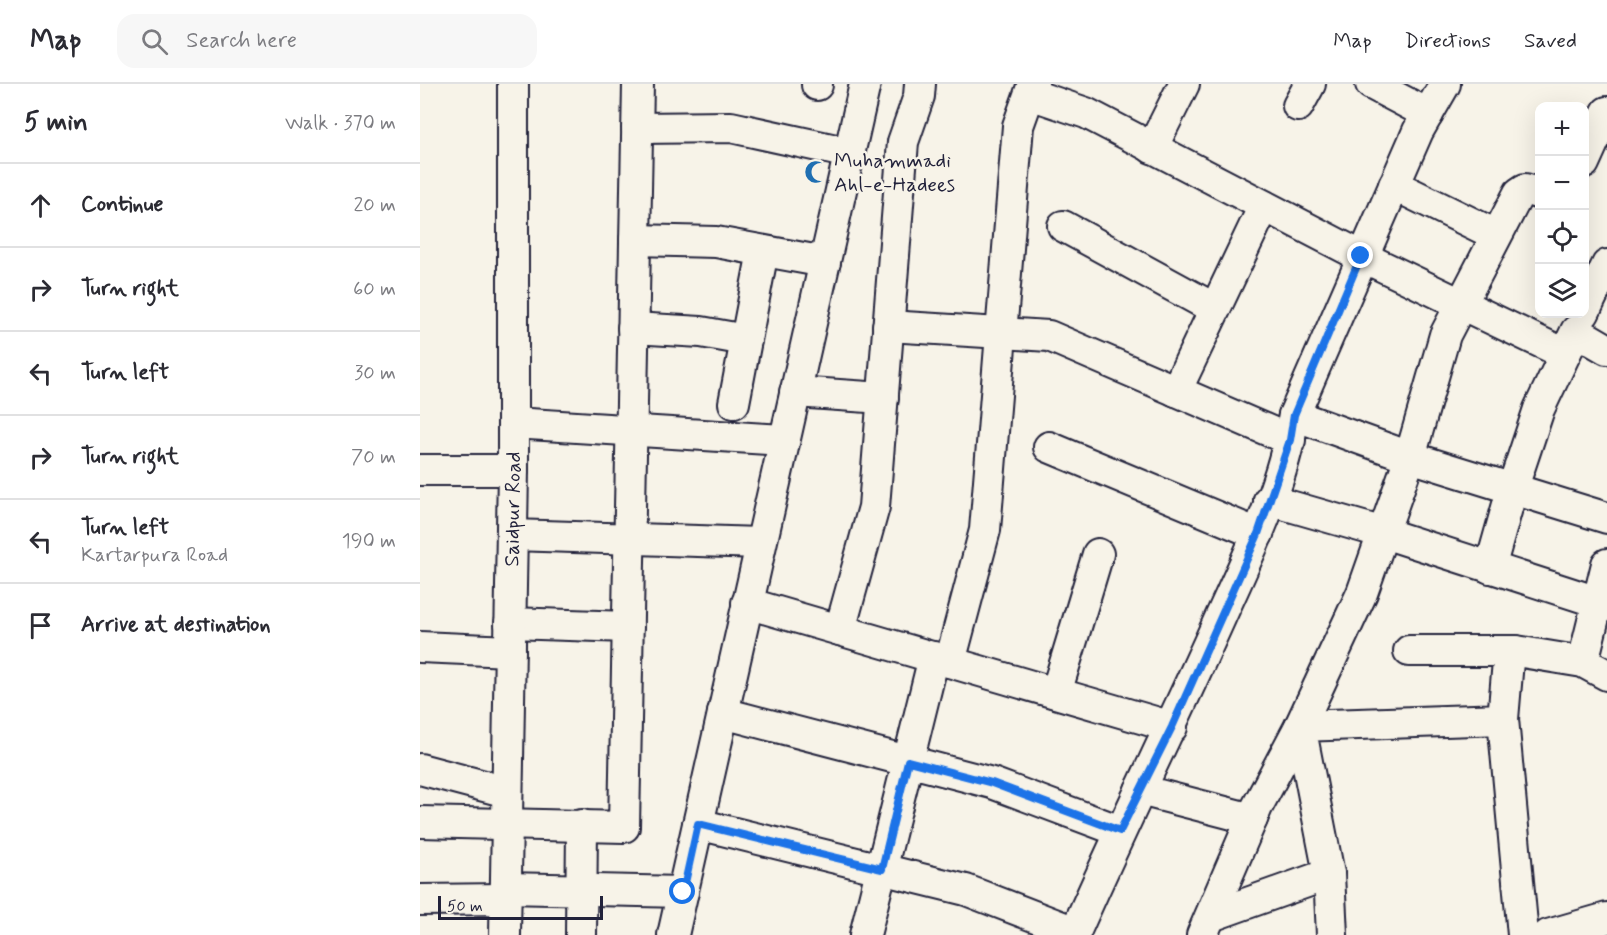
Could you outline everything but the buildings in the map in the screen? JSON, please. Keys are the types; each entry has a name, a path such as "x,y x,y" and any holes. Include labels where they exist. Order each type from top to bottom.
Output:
{"street":[{"name":"Saidpur Road","path":"505,935 513,470 513,84"},
{"path":"420,822 624,827 638,84"},
{"path":"679,934 683,892 760,543 866,84"},
{"path":"840,630 874,507 903,142 919,96 920,84"},
{"path":"1152,148 1185,84"},
{"path":"1371,84 1428,114"},
{"path":"698,824 966,890 1075,934 1120,831 1172,727 1258,534 1292,428 1361,256 1428,114 1445,84"},
{"path":"865,935 908,761 985,530 1018,126 1032,89 1086,113 1361,256 1461,304 1577,328 1607,349"},
{"path":"1587,156 1607,112"},
{"path":"637,128 731,127 850,153"},
{"path":"1394,185 1496,235"},
{"path":"1207,926 1252,819 1300,726 1362,593 1410,457 1445,335 1519,193 1525,189 1535,193"},
{"path":"1176,391 1264,206"},
{"path":"1063,226 1215,309"},
{"path":"635,240 716,242 825,262"},
{"path":"734,403 763,251"},
{"path":"1490,567 1539,409 1607,265"},
{"path":"888,326 1049,336 1176,391 1292,428 1410,457 1607,518"},
{"path":"633,328 700,332 746,340"},
{"path":"795,392 882,398"},
{"path":"513,423 784,441"},
{"path":"1049,447 1258,534"},
{"path":"420,470 513,470"},
{"path":"1269,500 1384,533 1603,604"},
{"path":"512,535 760,543"},
{"path":"1056,693 1098,554"},
{"path":"1409,651 1516,651 1595,669 1607,564"},
{"path":"747,603 1172,727"},
{"path":"420,647 628,627"},
{"path":"1516,651 1508,661 1503,719 1523,935"},
{"path":"723,714 992,783 1120,831"},
{"path":"1300,726 1503,719"},
{"path":"1300,726 1329,874 1332,935"},
{"path":"420,769 507,792"},
{"path":"1140,790 1252,819"},
{"path":"581,935 582,825"},
{"path":"1207,926 1329,874"},
{"path":"420,900 582,889 683,892"},
{"path":"1548,935 1607,918"}],"place":[{"name":"Muhammadi Ahl-e-Hadees","path":"816,172"}],"route":[{"path":"683,892 698,824 882,869 908,761 992,783 1120,831 1172,727 1258,534 1290,440 1294,415 1361,256"}]}
